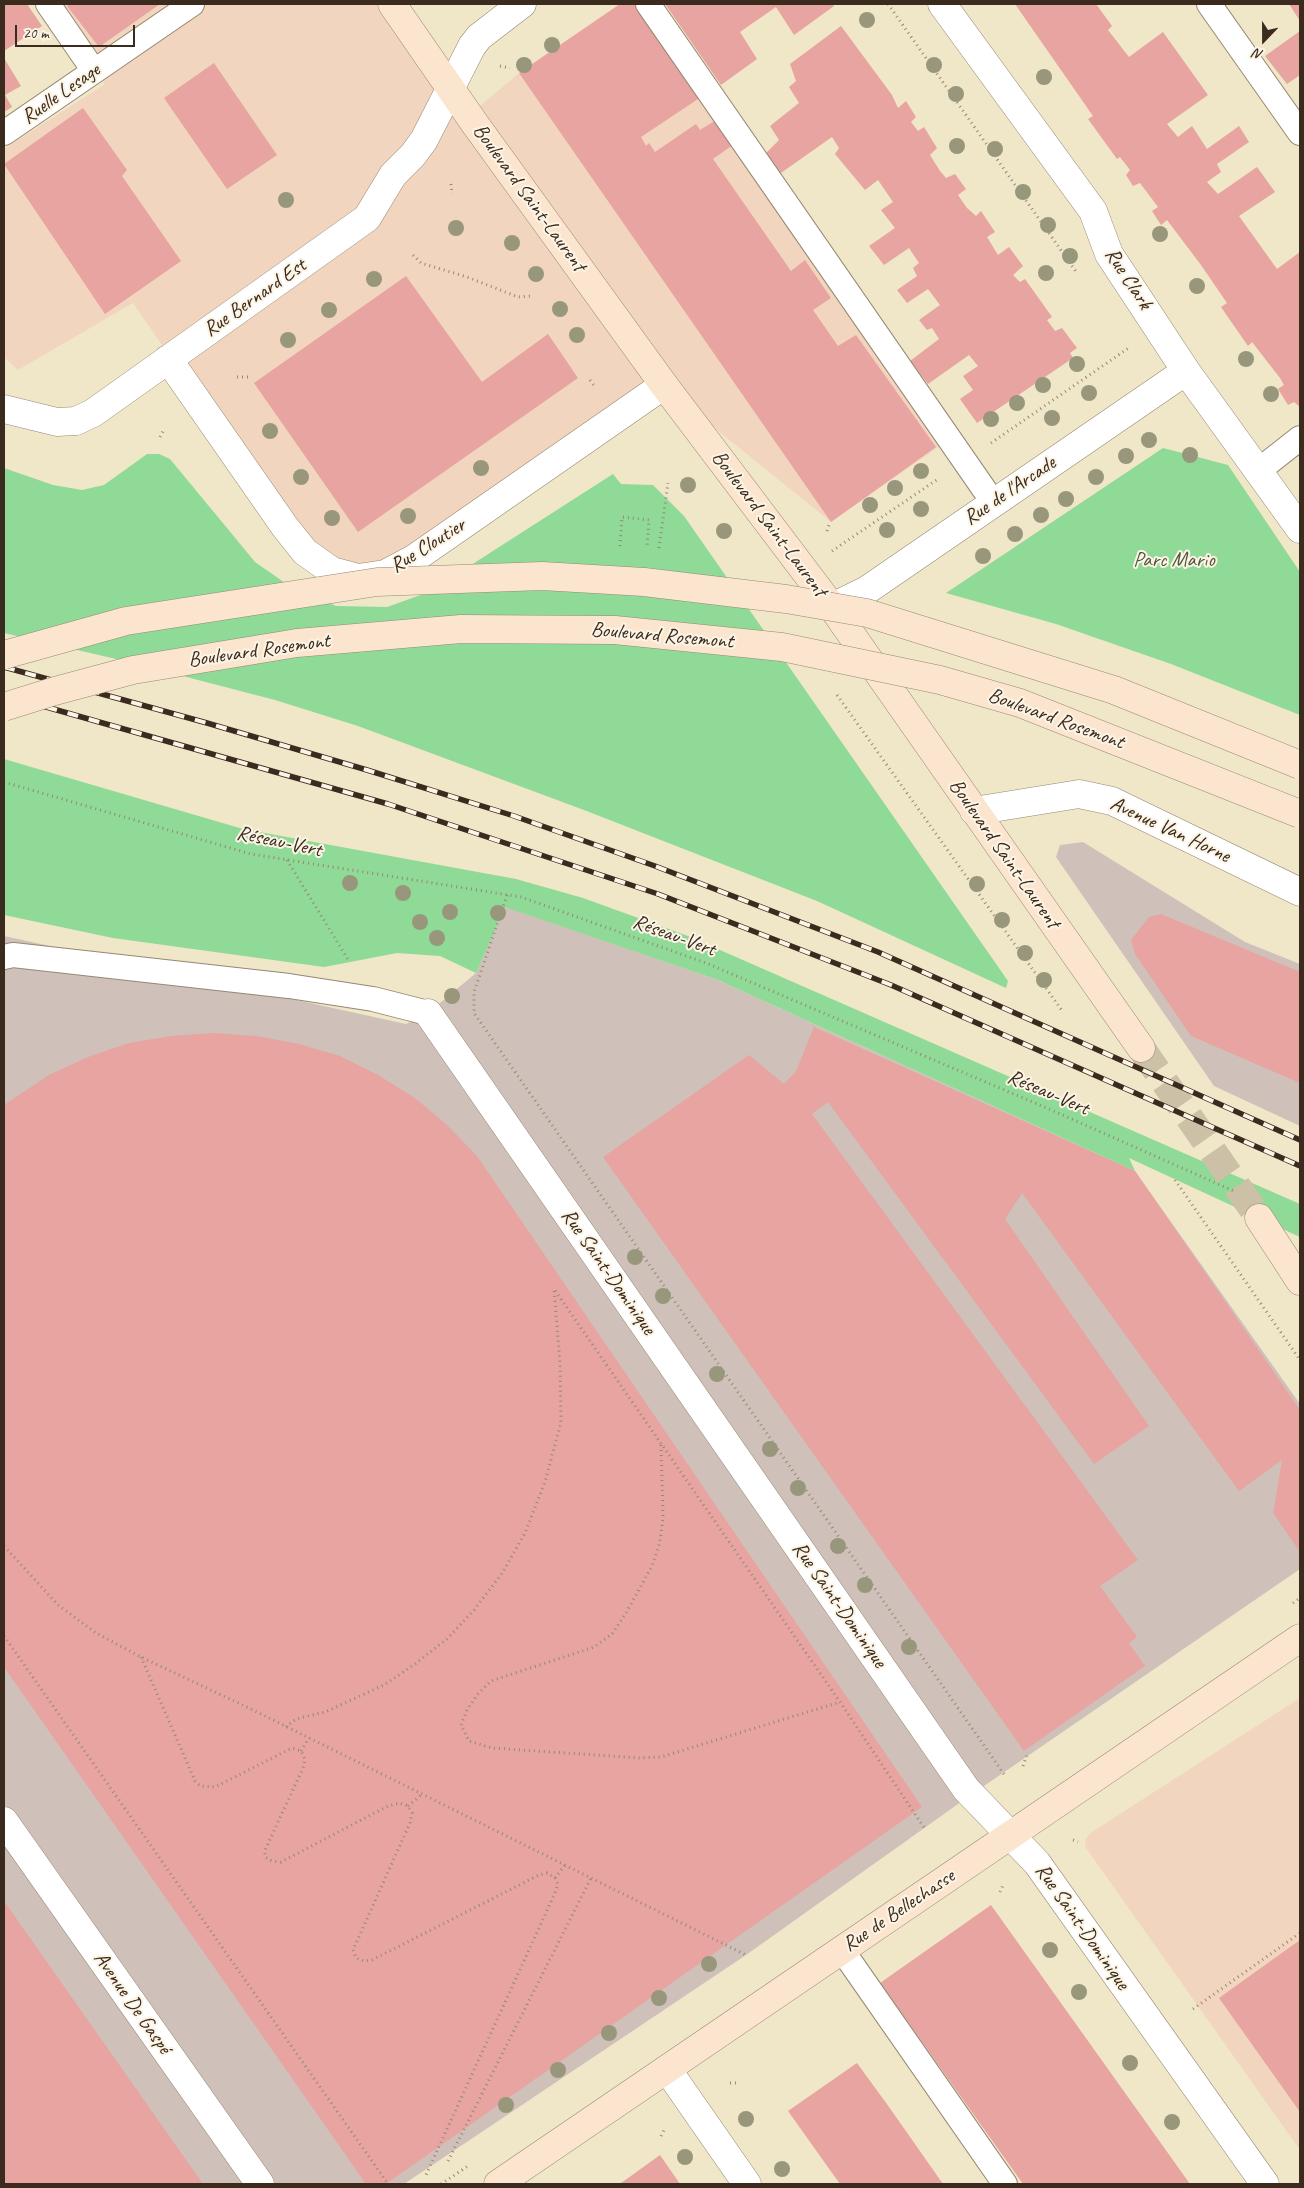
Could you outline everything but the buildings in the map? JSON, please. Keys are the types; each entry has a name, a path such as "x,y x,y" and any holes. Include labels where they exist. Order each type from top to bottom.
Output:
{"main road":[{"name":"Boulevard Saint-Laurent","path":"392,4 451,90 664,385 832,607 1141,1048"},
{"name":"Boulevard Rosemont","path":"4,655 126,621 377,582 542,576 644,582 786,599 867,614 1114,690 1300,765"},
{"name":"Boulevard Rosemont","path":"4,707 133,670 297,643 461,629 615,630 782,647 940,680 1020,703 1300,814"},
{"path":"1259,1218 1300,1281"},
{"name":"Rue de Bellechasse","path":"498,2184 842,1950 1002,1826 1300,1638"}],"street":[{"name":"Rue Bernard Est","path":"4,408 57,422 76,421 93,413 367,218 393,175 413,155 424,140 472,46 479,37 522,4"},
{"name":"Rue Clark","path":"942,4 1093,211 1109,254 1186,371 1300,529"},
{"name":"Rue Cloutier","path":"168,359 285,528 304,552 332,571 358,578 385,574 415,558 664,385"},
{"name":"Rue de l'Arcade","path":"832,607 867,590 1186,371"},
{"name":"Avenue Van Horne","path":"974,811 1078,794 1112,802 1300,892"},
{"name":"Rue Saint-Dominique","path":"428,1013 966,1789 1038,1863 1265,2184"},
{"name":"Avenue De Gaspé","path":"4,1822 260,2184"},
{"path":"667,2069 747,2184"}],"lane":[{"path":"48,4 94,71"},
{"name":"Ruelle Lesage","path":"4,134 192,4"},
{"path":"648,4 993,502"},
{"path":"1209,4 1300,133"},
{"path":"1258,471 1300,438"},
{"path":"4,957 12,955 289,986 373,1000 428,1013"},
{"path":"842,1950 1005,2184"}],"path":[{"name":"Rue Clark","path":"888,4 1079,276"},
{"path":"451,184 452,194"},
{"path":"413,255 421,263 467,277 518,297 531,296"},
{"name":"Rue Clark","path":"1124,340 1129,347"},
{"path":"237,377 249,377"},
{"path":"590,380 596,387"},
{"path":"160,437 163,431"},
{"path":"659,555 668,483"},
{"path":"619,552 622,517 649,520 646,555"},
{"path":"827,531 829,525"},
{"name":"Boulevard Saint-Laurent","path":"834,692 1062,1012"},
{"name":"Réseau-Vert","path":"4,782 251,854 521,897 706,963 1058,1113 1238,1193"},
{"path":"286,860 373,1000"},
{"name":"Rue Saint-Dominique","path":"507,895 474,992 474,1013 1011,1783"},
{"path":"1175,1180 1300,1360"},
{"path":"286,1727 296,1720 325,1712 384,1685 415,1664 448,1638 474,1610 503,1572 525,1533 545,1482 561,1422 560,1363 554,1289 840,1702 925,1830"},
{"path":"661,1444 663,1518 660,1542 652,1566 626,1613 612,1634 594,1647 491,1681 466,1710 462,1725 469,1741 492,1748 641,1758 662,1756 840,1702"},
{"path":"4,1549 58,1605 96,1633 141,1657 309,1738 746,1955"},
{"path":"4,1636 388,2184"},
{"path":"141,1657 195,1781 200,1786 215,1787 292,1748 301,1751 305,1759 303,1768 265,1850 265,1856 272,1861 281,1862 388,1806 399,1803 408,1806 412,1813 410,1822 353,1950 356,1958 364,1961 372,1960 539,1875 547,1873 555,1878 558,1884 556,1893 425,2177"},
{"path":"301,1751 309,1738"},
{"path":"1023,1766 1027,1755"},
{"path":"408,1806 422,1794"},
{"path":"1073,1840 1078,1842"},
{"path":"555,1878 565,1865"},
{"path":"448,2162 591,1878"},
{"path":"1000,1892 1003,1885"},
{"path":"1193,2009 1300,1933"},
{"path":"730,2083 736,2083"},
{"path":"661,2136 665,2128"}],"shaded area":[{"path":"45,4 393,4 469,115 519,73 620,4 636,4 950,439 831,522 660,384 363,578 282,520 133,303 18,370 4,357 4,149 105,84"},
{"path":"1083,842 1245,942 1300,964 1300,1126 1214,1086 1056,857 1060,845"},
{"path":"504,906 718,980 1135,1171 1300,1404 1300,1569 965,1799 746,1955 404,2184 4,2184 4,936 406,1024 428,1013 476,973"},
{"path":"1300,1698 1300,2150 1086,1848 1085,1841 1089,1834"}],"green space":[{"name":"Parc Mario","path":"1163,448 1228,465 1300,572 1300,715 1171,664 1056,624 946,593"},
{"path":"147,454 159,454 170,459 255,562 288,585 336,606 387,607 429,592 613,474 621,484 653,485 684,516 1008,981 1006,988 817,901 584,810 358,726 275,700 129,662 4,633 4,468 53,485 82,490 104,485"},
{"path":"4,759 243,829 516,879 583,898 688,936 1300,1204 1300,1237 1129,1158 1135,1171 718,980 505,907 476,973 440,956 397,953 324,967 113,938 4,915"}],"tunnel":[{"path":"1141,1048 1259,1218"}],"railway":[{"path":"4,667 207,723 367,770 514,816 655,866 878,952 1300,1140"},
{"path":"4,695 388,804 658,894 891,985 1300,1166"}]}
